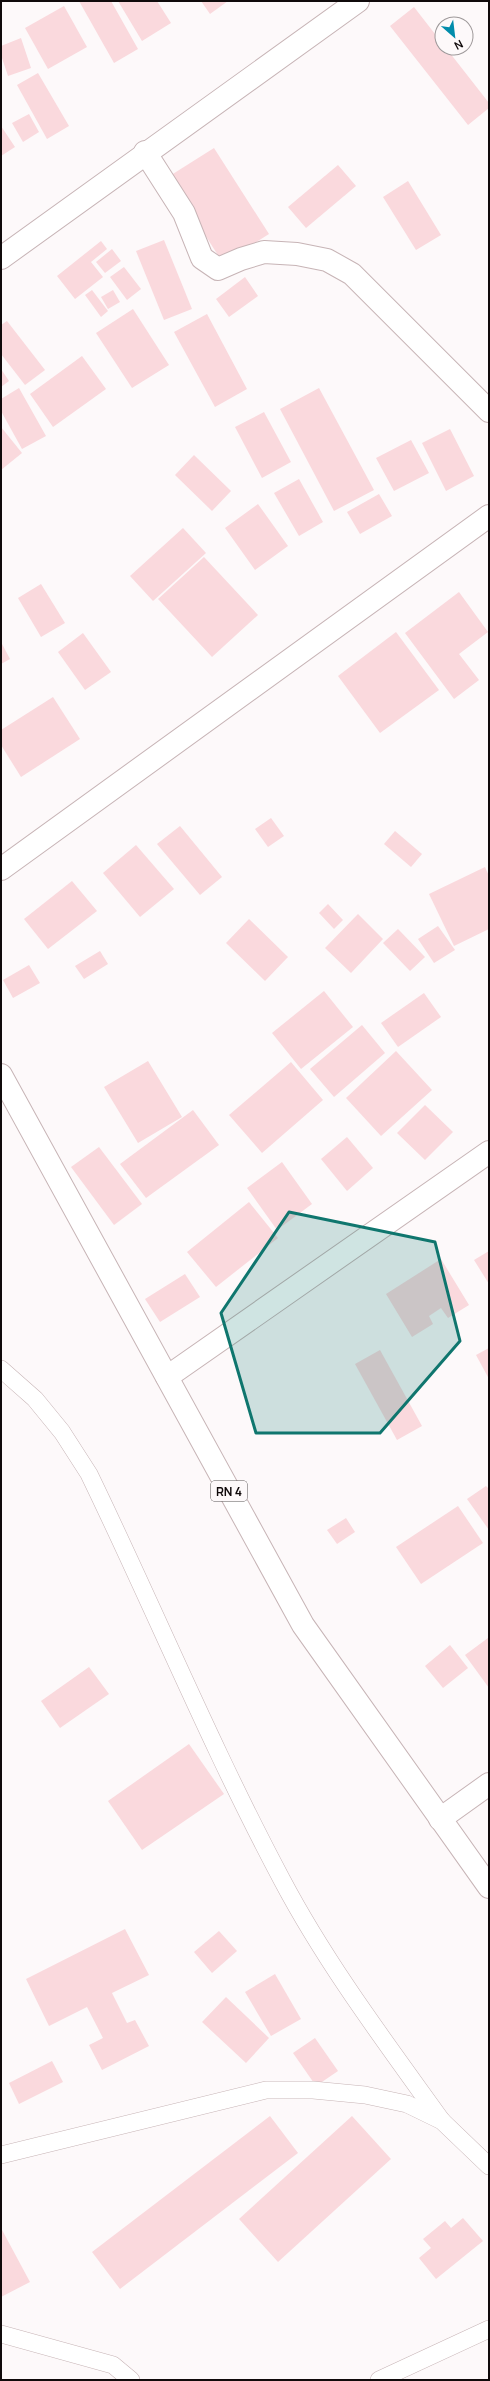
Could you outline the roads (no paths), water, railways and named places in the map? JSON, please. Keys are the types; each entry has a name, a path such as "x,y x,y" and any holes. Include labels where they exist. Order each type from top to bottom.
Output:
{"main road":[{"path":"1,258 145,152 358,1"},
{"path":"145,152 184,213 202,258 218,269 241,259 264,252 297,254 327,260 352,274 489,412"},
{"path":"1,869 489,516"},
{"name":"RN 4","path":"1,1075 303,1625 489,1887"},
{"path":"167,1377 489,1152"},
{"path":"440,1819 489,1784"}],"lane":[{"path":"1,1369 35,1399 62,1432 89,1474 246,1808 282,1880 316,1939 346,1986 442,2121 489,2166"},
{"path":"1,2154 266,2090 313,2090 365,2095 407,2104 442,2121"},
{"path":"379,2380 489,2329"},
{"path":"1,2334 113,2365 131,2380"}]}
